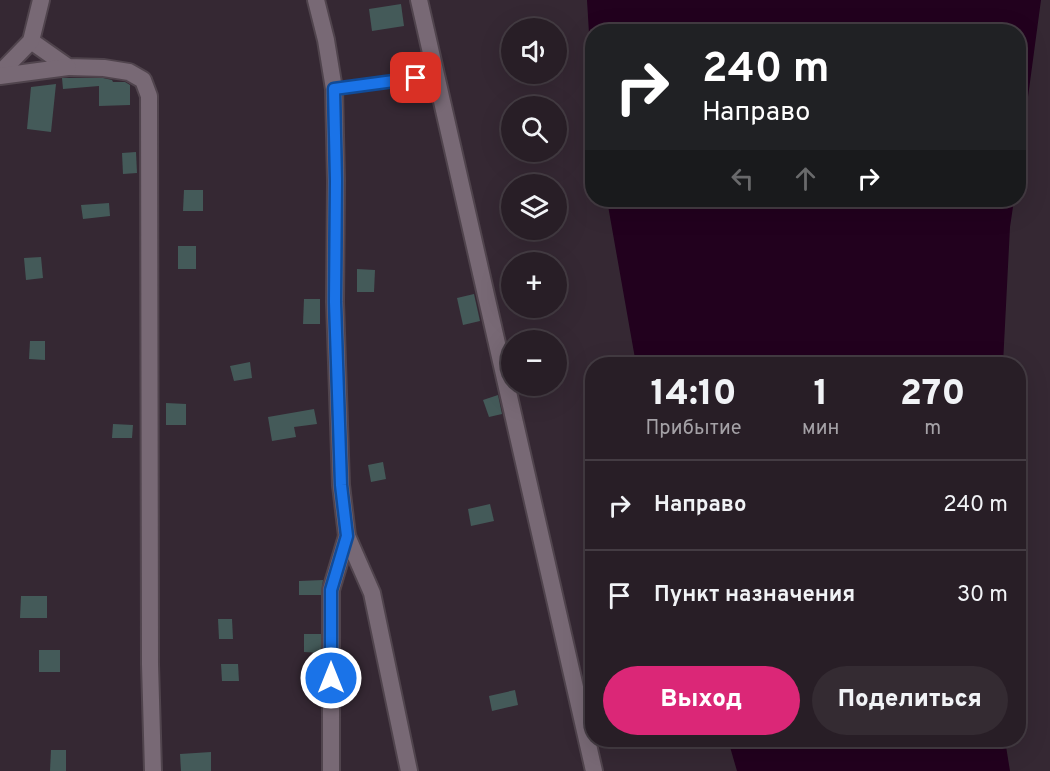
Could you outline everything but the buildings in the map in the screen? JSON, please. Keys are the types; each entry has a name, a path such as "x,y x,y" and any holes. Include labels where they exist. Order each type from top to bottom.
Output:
{"street":[{"path":"0,74 31,41 41,0"},
{"path":"316,0 326,40 334,89 335,313 341,485 347,536 372,593 409,771"},
{"path":"420,0 585,731"},
{"path":"31,41 68,68"},
{"path":"0,74 68,68 104,68 129,72 143,80 149,96 150,664 153,771"},
{"path":"331,771 331,590 347,536"},
{"path":"589,747 594,771"}],"lane":[{"path":"334,89 437,76"}],"shaded area":[{"path":"587,0 1041,0 1026,112 1026,24 588,24"},
{"path":"608,207 1013,207 1003,357 635,357"},
{"path":"730,747 1006,747 1010,771 737,771"}],"route":[{"path":"331,678 331,590 347,536 341,485 335,302 334,89 416,78"}]}
